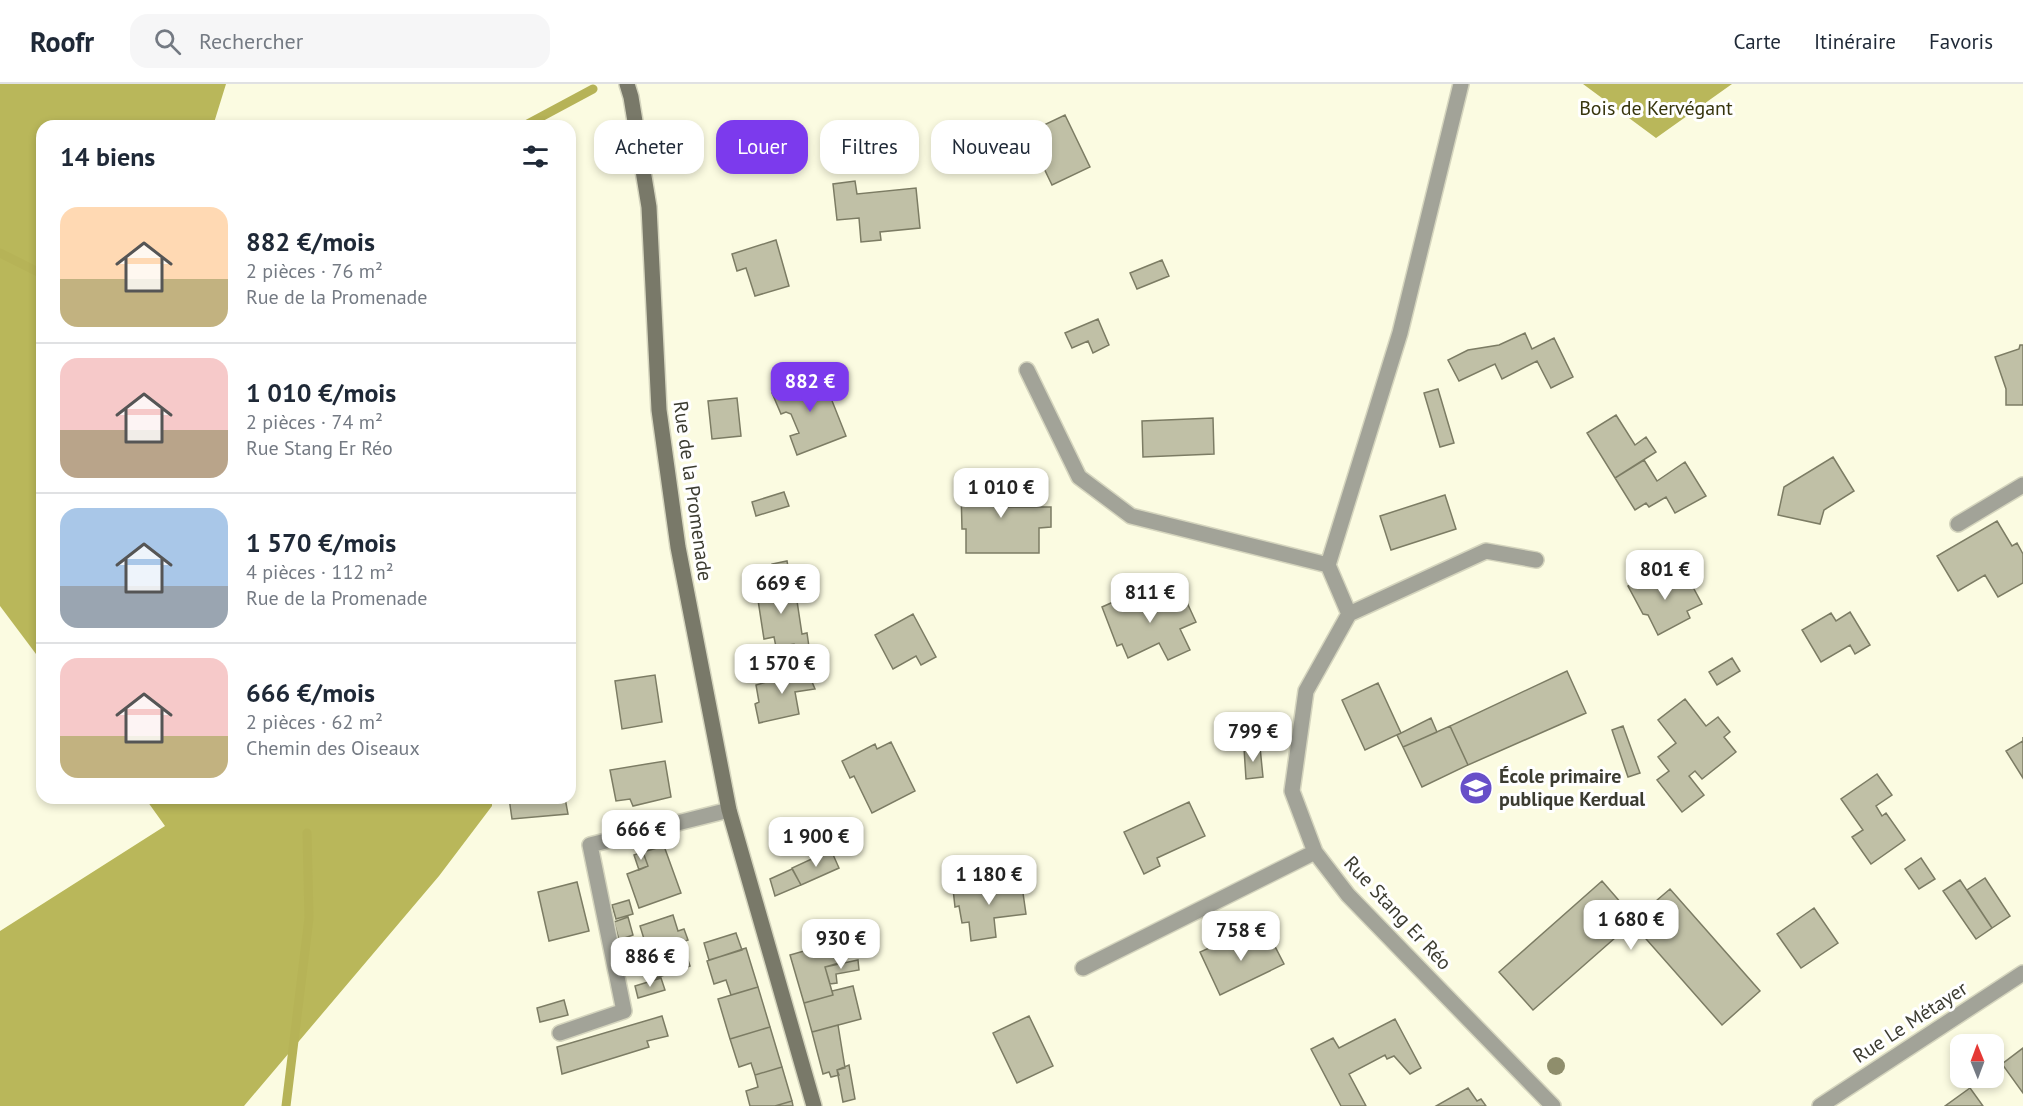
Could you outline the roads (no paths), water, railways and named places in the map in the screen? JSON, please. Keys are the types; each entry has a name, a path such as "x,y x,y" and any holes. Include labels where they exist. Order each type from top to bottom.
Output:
{"street":[{"name":"Rue de la Promenade","path":"627,84 649,207 659,410 678,547 729,810 814,1106"},
{"path":"1461,84 1400,333 1328,565 1349,614 1486,551 1536,560"},
{"path":"1027,370 1080,477 1131,516 1328,565"},
{"path":"1958,524 2023,484"},
{"name":"Rue Stang Er Réo","path":"1349,614 1306,691 1292,791 1315,852 1348,895 1553,1106"},
{"path":"560,1033 624,1011 590,845 729,810"},
{"path":"1083,968 1315,852"},
{"name":"Rue Le Métayer","path":"1820,1106 2023,973"}],"waterway":[{"path":"535,120 593,89"},
{"path":"0,253 36,271"},
{"path":"286,1106 309,918 307,833"}],"place":[{"name":"École primaire publique Kerdual","path":"1476,788"}],"park label":[{"name":"Bois de Kervégant","path":"1656,108"}]}
